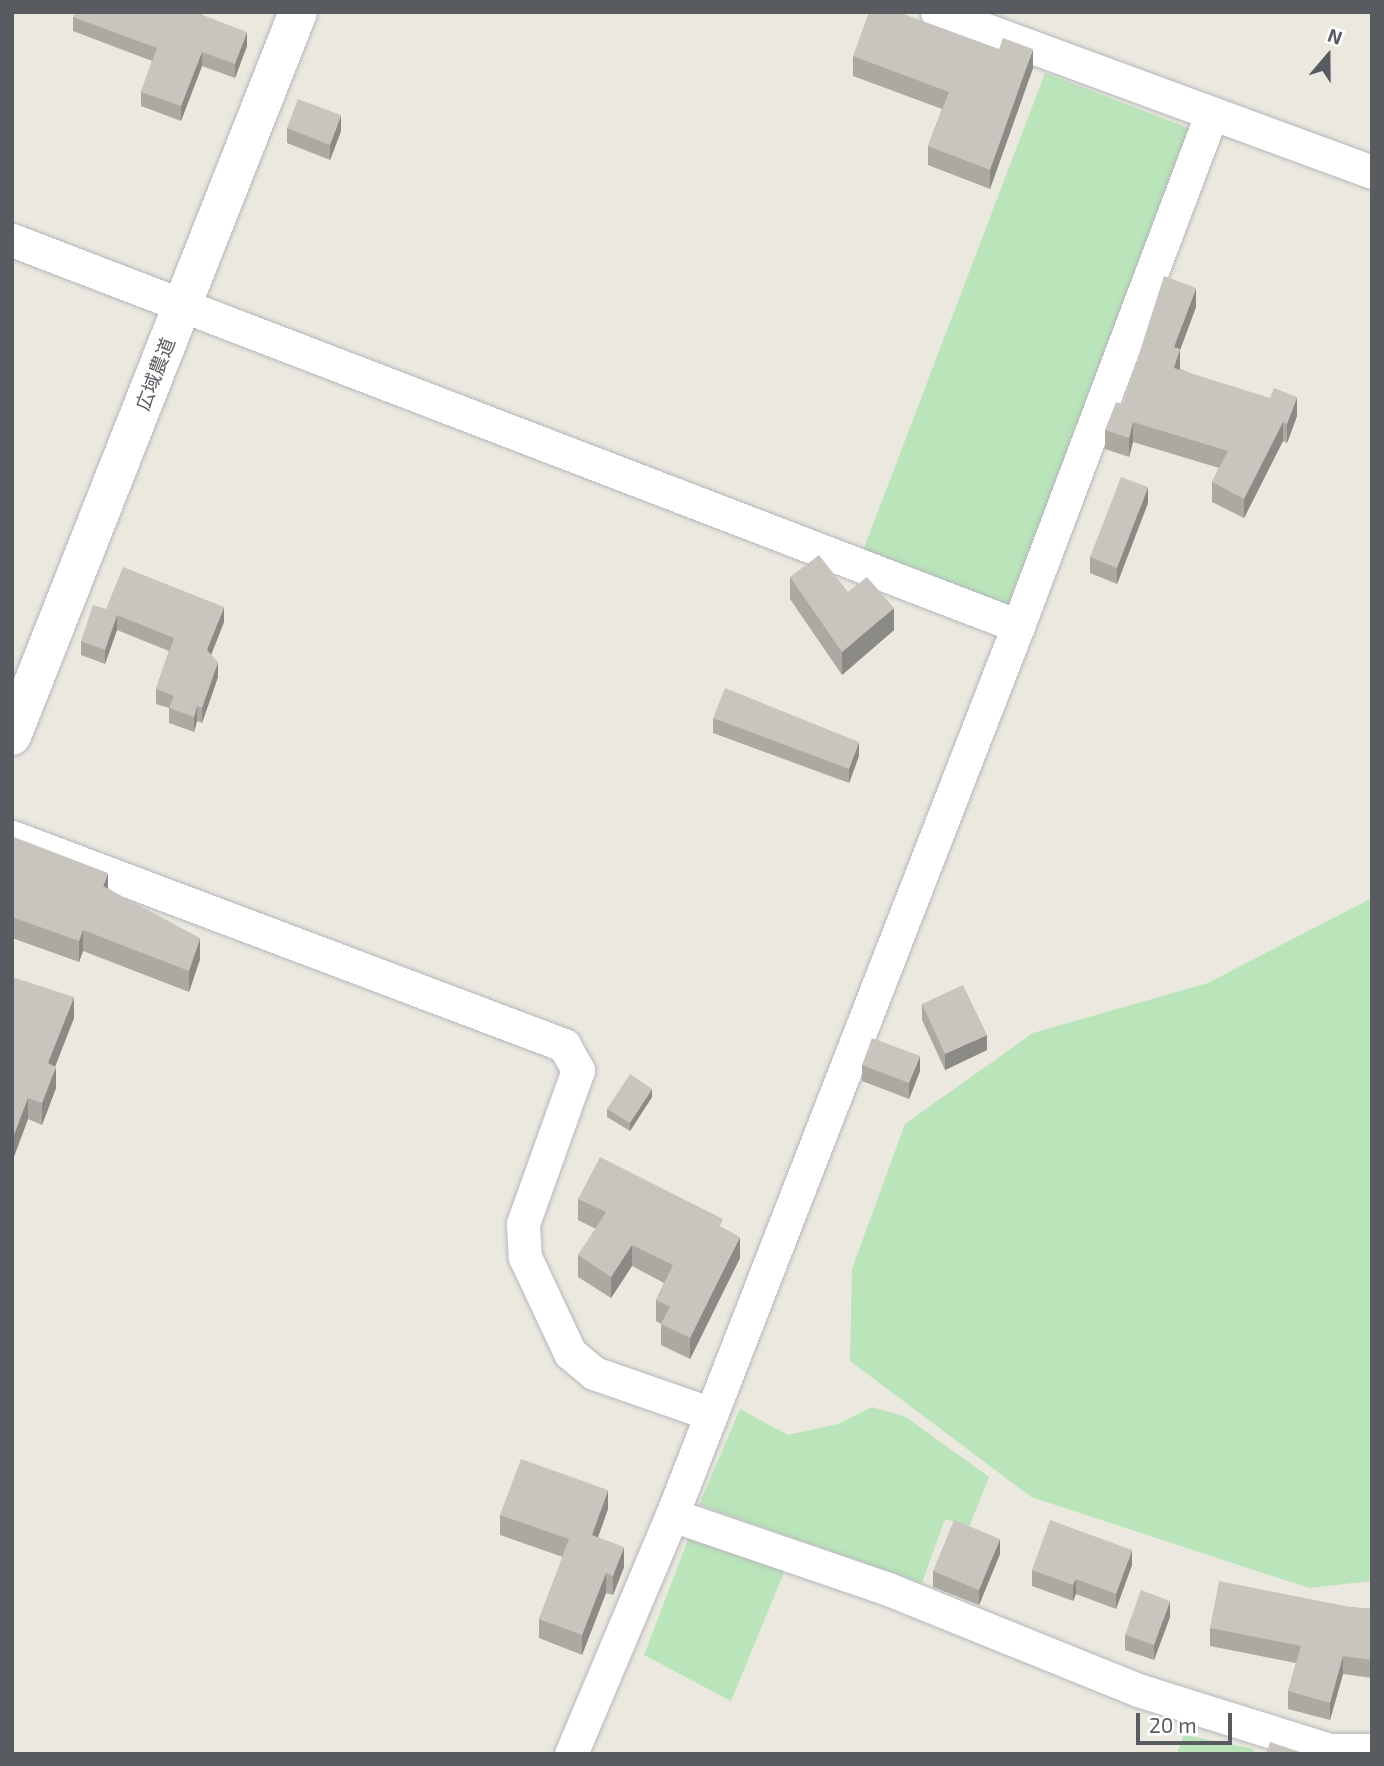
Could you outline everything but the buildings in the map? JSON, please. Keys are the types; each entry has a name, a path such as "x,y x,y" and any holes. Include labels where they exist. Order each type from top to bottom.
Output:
{"street":[{"name":"広域農道","path":"12,736 299,12"},
{"path":"937,12 1372,172"},
{"path":"570,1754 672,1516 709,1413 1018,626 1211,115"},
{"path":"12,240 1018,626"},
{"path":"12,837 564,1045 578,1070 523,1224 525,1258 570,1353 586,1367 709,1413"},
{"path":"672,1516 888,1589 1138,1690 1329,1750 1372,1750"}],"green space":[{"path":"1045,73 1191,129 1008,611 861,556"},
{"path":"1372,898 1372,1581 1309,1588 1031,1497 850,1361 852,1269 905,1124 1033,1033 1208,983"},
{"path":"872,1407 906,1417 989,1477 969,1527 945,1519 922,1583 699,1505 740,1409 788,1435 838,1424"},
{"path":"689,1537 785,1570 731,1701 644,1655"},
{"path":"1184,1735 1254,1749 1252,1754 1177,1754"}]}
